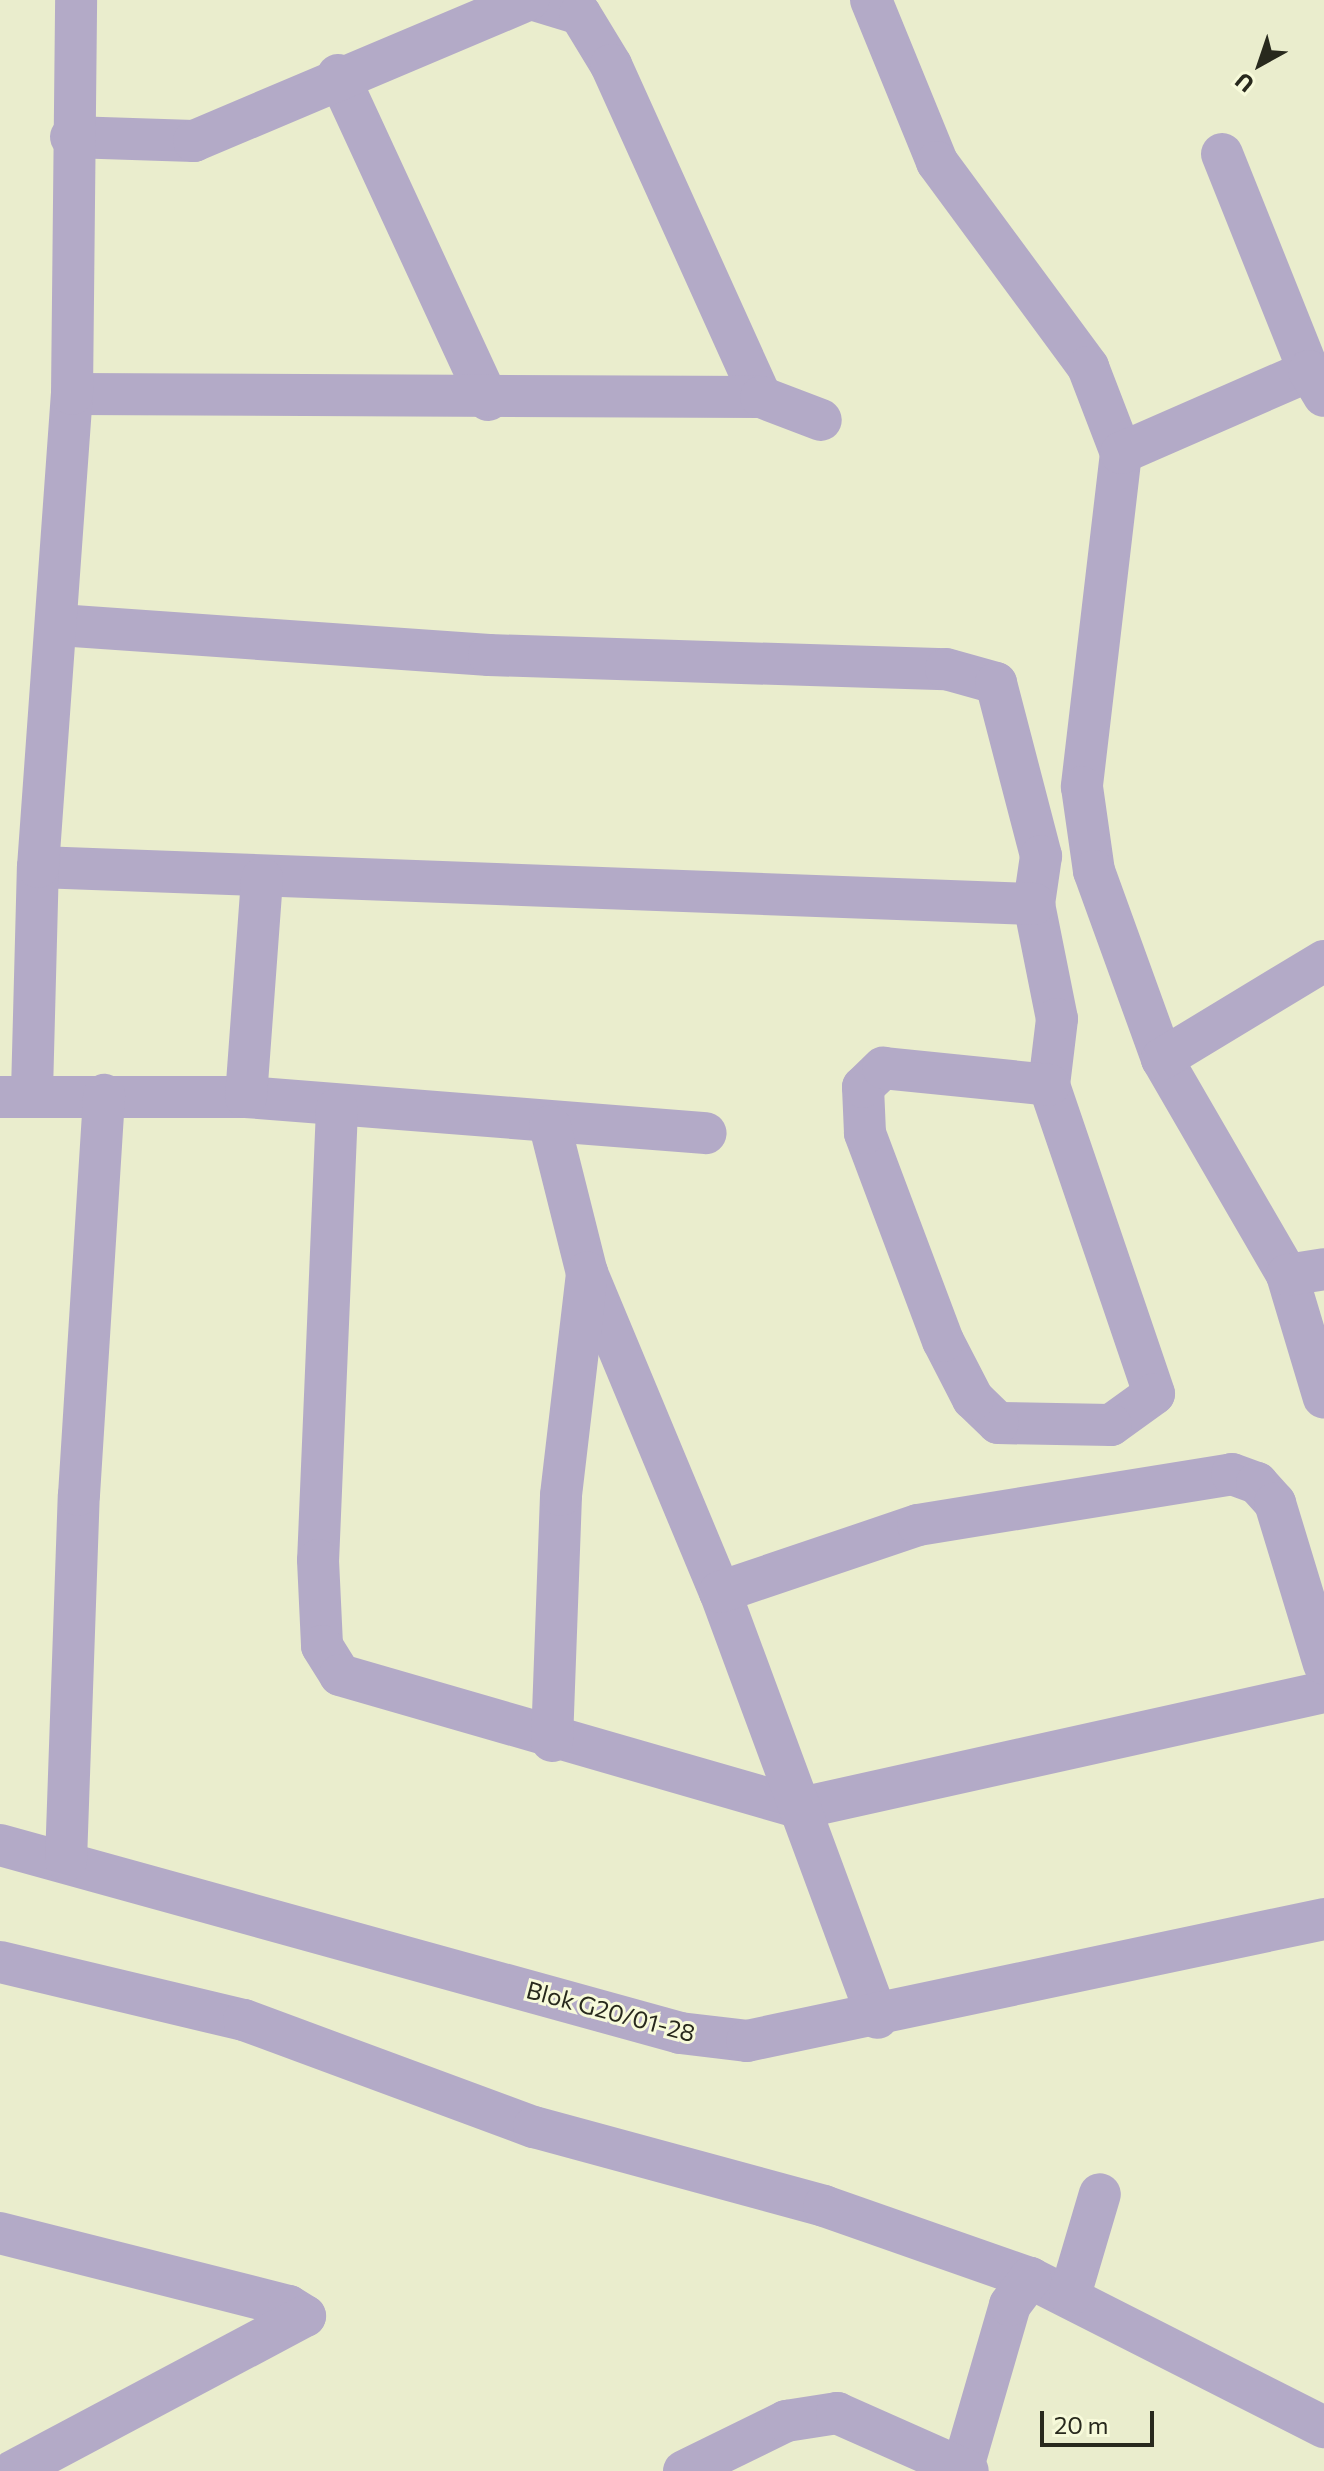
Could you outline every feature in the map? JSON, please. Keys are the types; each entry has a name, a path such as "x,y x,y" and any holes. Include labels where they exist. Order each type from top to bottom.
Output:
{"street":[{"path":"76,0 71,137 72,394 59,625 16,1094 246,1097 337,1109 550,1126 706,1133"},
{"path":"71,137 194,141 338,75 528,0"},
{"path":"534,0 580,14 611,65 761,397"},
{"path":"871,0 937,162 1088,367 1121,453 1082,787 1094,871 1162,1059 1306,1272 1324,1398"},
{"path":"338,75 488,400"},
{"path":"1121,453 1317,383 1222,154"},
{"path":"72,394 488,400 761,397 821,420"},
{"path":"59,625 489,655 946,669 996,683 1041,856 1034,904 1057,1019 1049,1085 1154,1394 1111,1425 998,1423 973,1399 943,1341 865,1133 863,1087 883,1068 1049,1085"},
{"path":"38,867 262,879 1034,904"},
{"path":"246,1097 262,879"},
{"path":"1162,1059 1324,961"},
{"path":"66,1861 79,1495 104,1095"},
{"path":"337,1109 318,1560 326,1661 340,1675 552,1741 801,1808 1324,1692"},
{"path":"550,1126 587,1273 720,1592 878,2018"},
{"path":"552,1741 561,1495 587,1273"},
{"path":"720,1592 907,1527 1232,1474 1257,1483 1275,1503 1324,1664"},
{"name":"Blok G20/01-28","path":"0,1845 680,2033 773,2040 1324,1919"},
{"path":"0,1962 244,2020 534,2127 824,2206 1030,2278 1070,2295 1324,2427"},
{"path":"1070,2295 1100,2194"},
{"path":"0,2233 289,2306 305,2316 13,2471"},
{"path":"684,2471 786,2421 837,2413 966,2469 1010,2305 1030,2278"}]}
